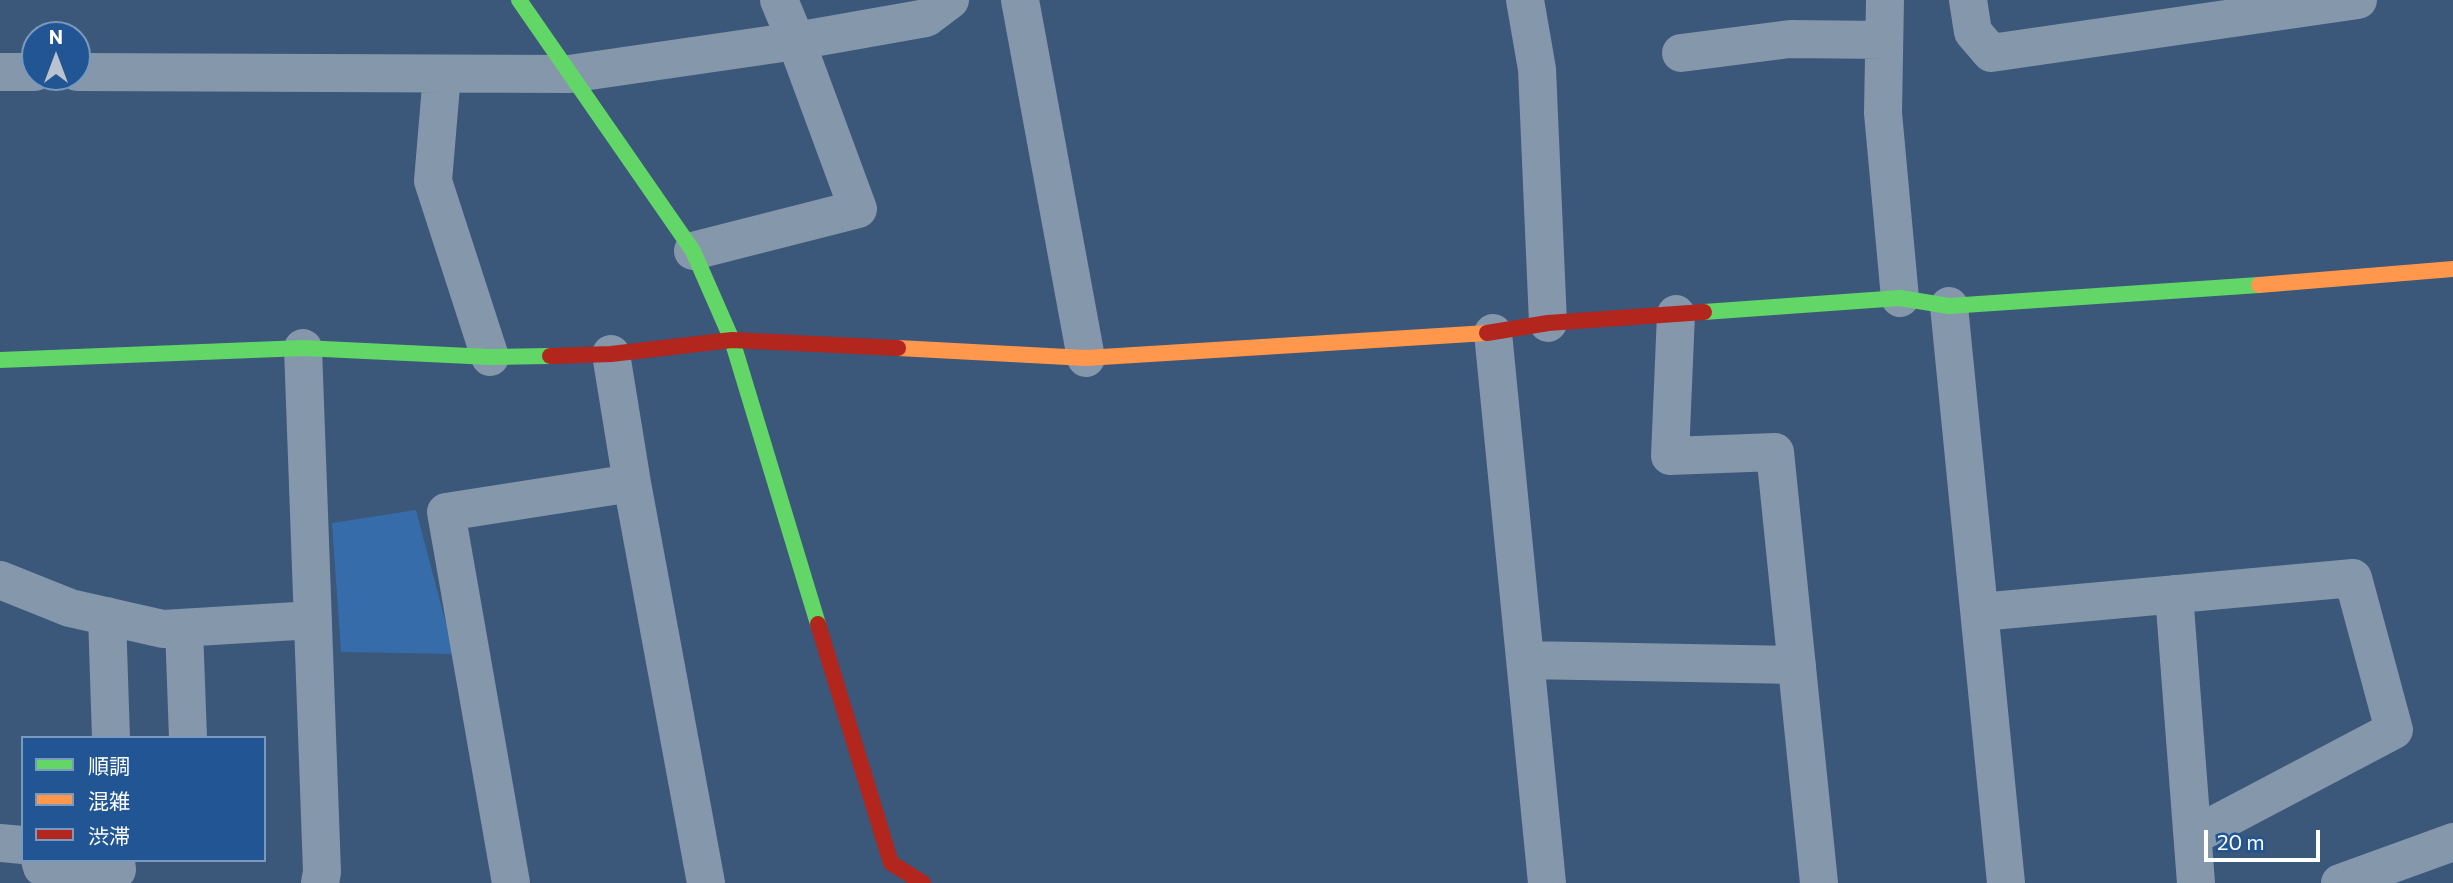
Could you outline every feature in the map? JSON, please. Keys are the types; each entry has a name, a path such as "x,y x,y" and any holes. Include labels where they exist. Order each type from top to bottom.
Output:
{"street":[{"path":"519,0 693,251 732,340 891,863 917,881"},
{"path":"693,251 858,209 779,0"},
{"path":"91,72 569,75 796,41 926,18 950,0"},
{"path":"1020,0 1086,358"},
{"path":"1525,0 1537,69 1548,323"},
{"path":"1885,0 1883,113 1900,298"},
{"path":"1968,0 1973,32 1991,53 2358,0"},
{"path":"1681,53 1790,39 1884,40"},
{"path":"0,72 21,72"},
{"path":"442,75 433,181 490,358"},
{"path":"0,360 303,348 490,358 611,354 732,340 1086,358 1493,332 1548,323 1900,298 1950,306 2161,293 2453,269"},
{"path":"1950,306 2006,883"},
{"path":"1676,314 1670,456 1775,452 1819,883"},
{"path":"1493,332 1547,883"},
{"path":"303,348 322,872 320,883"},
{"path":"611,354 632,483 706,883"},
{"path":"511,883 446,512 632,483"},
{"path":"1980,612 2353,578 2394,730 2193,836"},
{"path":"0,580 70,608 163,629 313,620"},
{"path":"2174,594 2196,883"},
{"path":"107,616 111,736"},
{"path":"184,628 188,736"},
{"path":"1526,660 1797,665"},
{"path":"2340,883 2453,842"},
{"path":"0,843 21,845"},
{"path":"41,862 42,867 117,870 116,862"}],"shaded area":[{"path":"416,510 454,654 341,652 332,523"}],"traffic: fast":[{"path":"519,0 693,251 732,340 818,624"},
{"path":"1704,312 1900,298 1949,306 2259,285"},
{"path":"0,360 303,348 490,357 550,356"}],"traffic: slow":[{"path":"2259,285 2453,269"},
{"path":"898,348 1086,358 1487,333"}],"traffic: jam":[{"path":"1487,333 1548,323 1704,312"},
{"path":"550,356 611,354 732,340 898,348"},
{"path":"818,624 891,863 923,883"}]}
